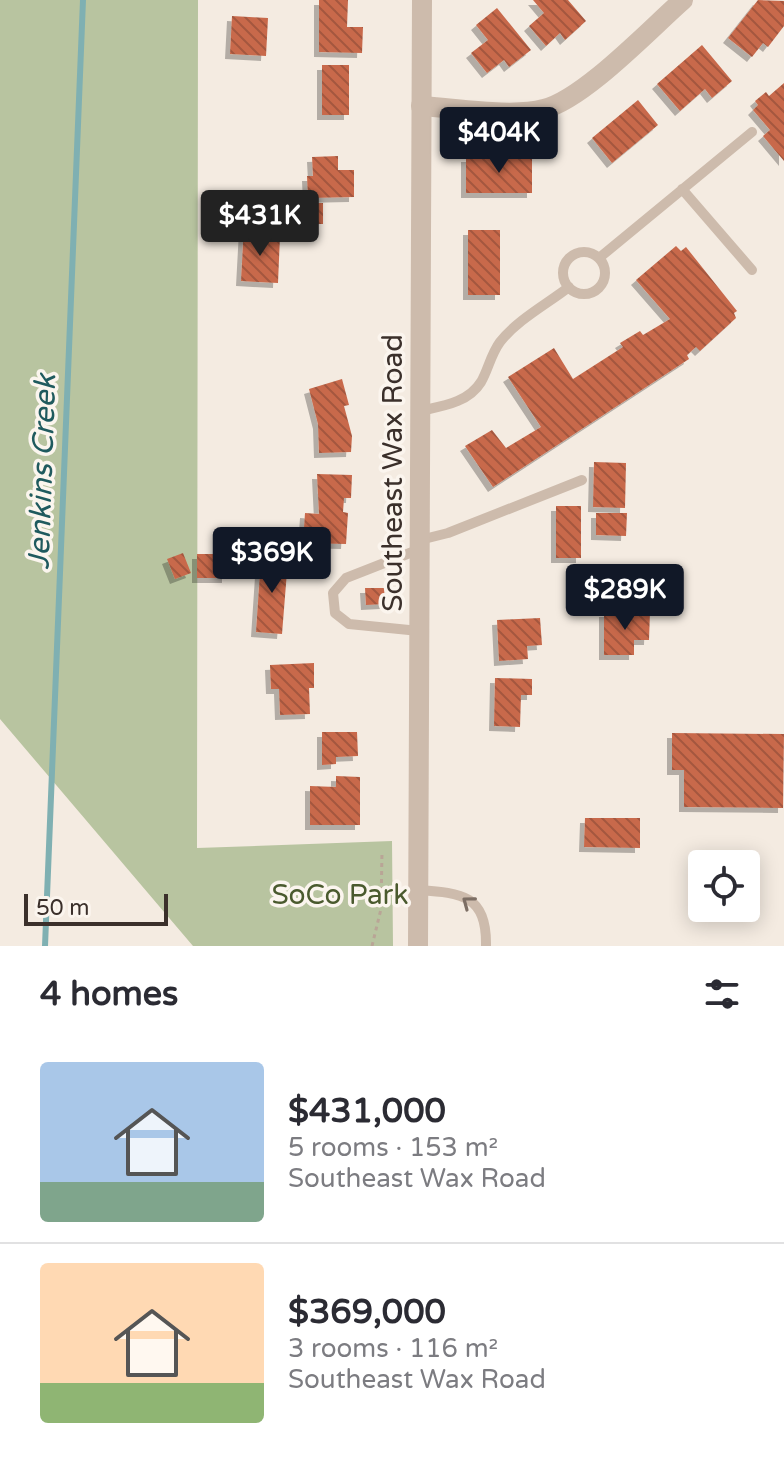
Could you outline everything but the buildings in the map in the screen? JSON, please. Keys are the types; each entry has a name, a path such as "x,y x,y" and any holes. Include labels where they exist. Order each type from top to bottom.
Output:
{"street":[{"name":"Southeast Wax Road","path":"418,946 422,0"},
{"path":"421,106 515,112 545,109 589,84 683,0"}],"lane":[{"path":"599,258 752,132"},
{"path":"682,189 752,270"},
{"path":"587,253 599,258 605,270 599,288 587,294 569,287 564,274 573,256 587,253"},
{"path":"420,411 454,404 469,396 480,384 500,342 569,287"},
{"path":"419,631 349,624 335,613 333,593 346,578 420,544 582,480"},
{"path":"419,890 455,893 467,899 481,912 486,923 486,946"}],"path":[{"path":"372,946 381,909 382,851"}],"green space":[{"name":"SoCo Park","path":"0,0 198,0 197,848 392,841 393,946 193,946 0,719"}],"waterway":[{"name":"Jenkins Creek","path":"45,946 83,0"}]}
